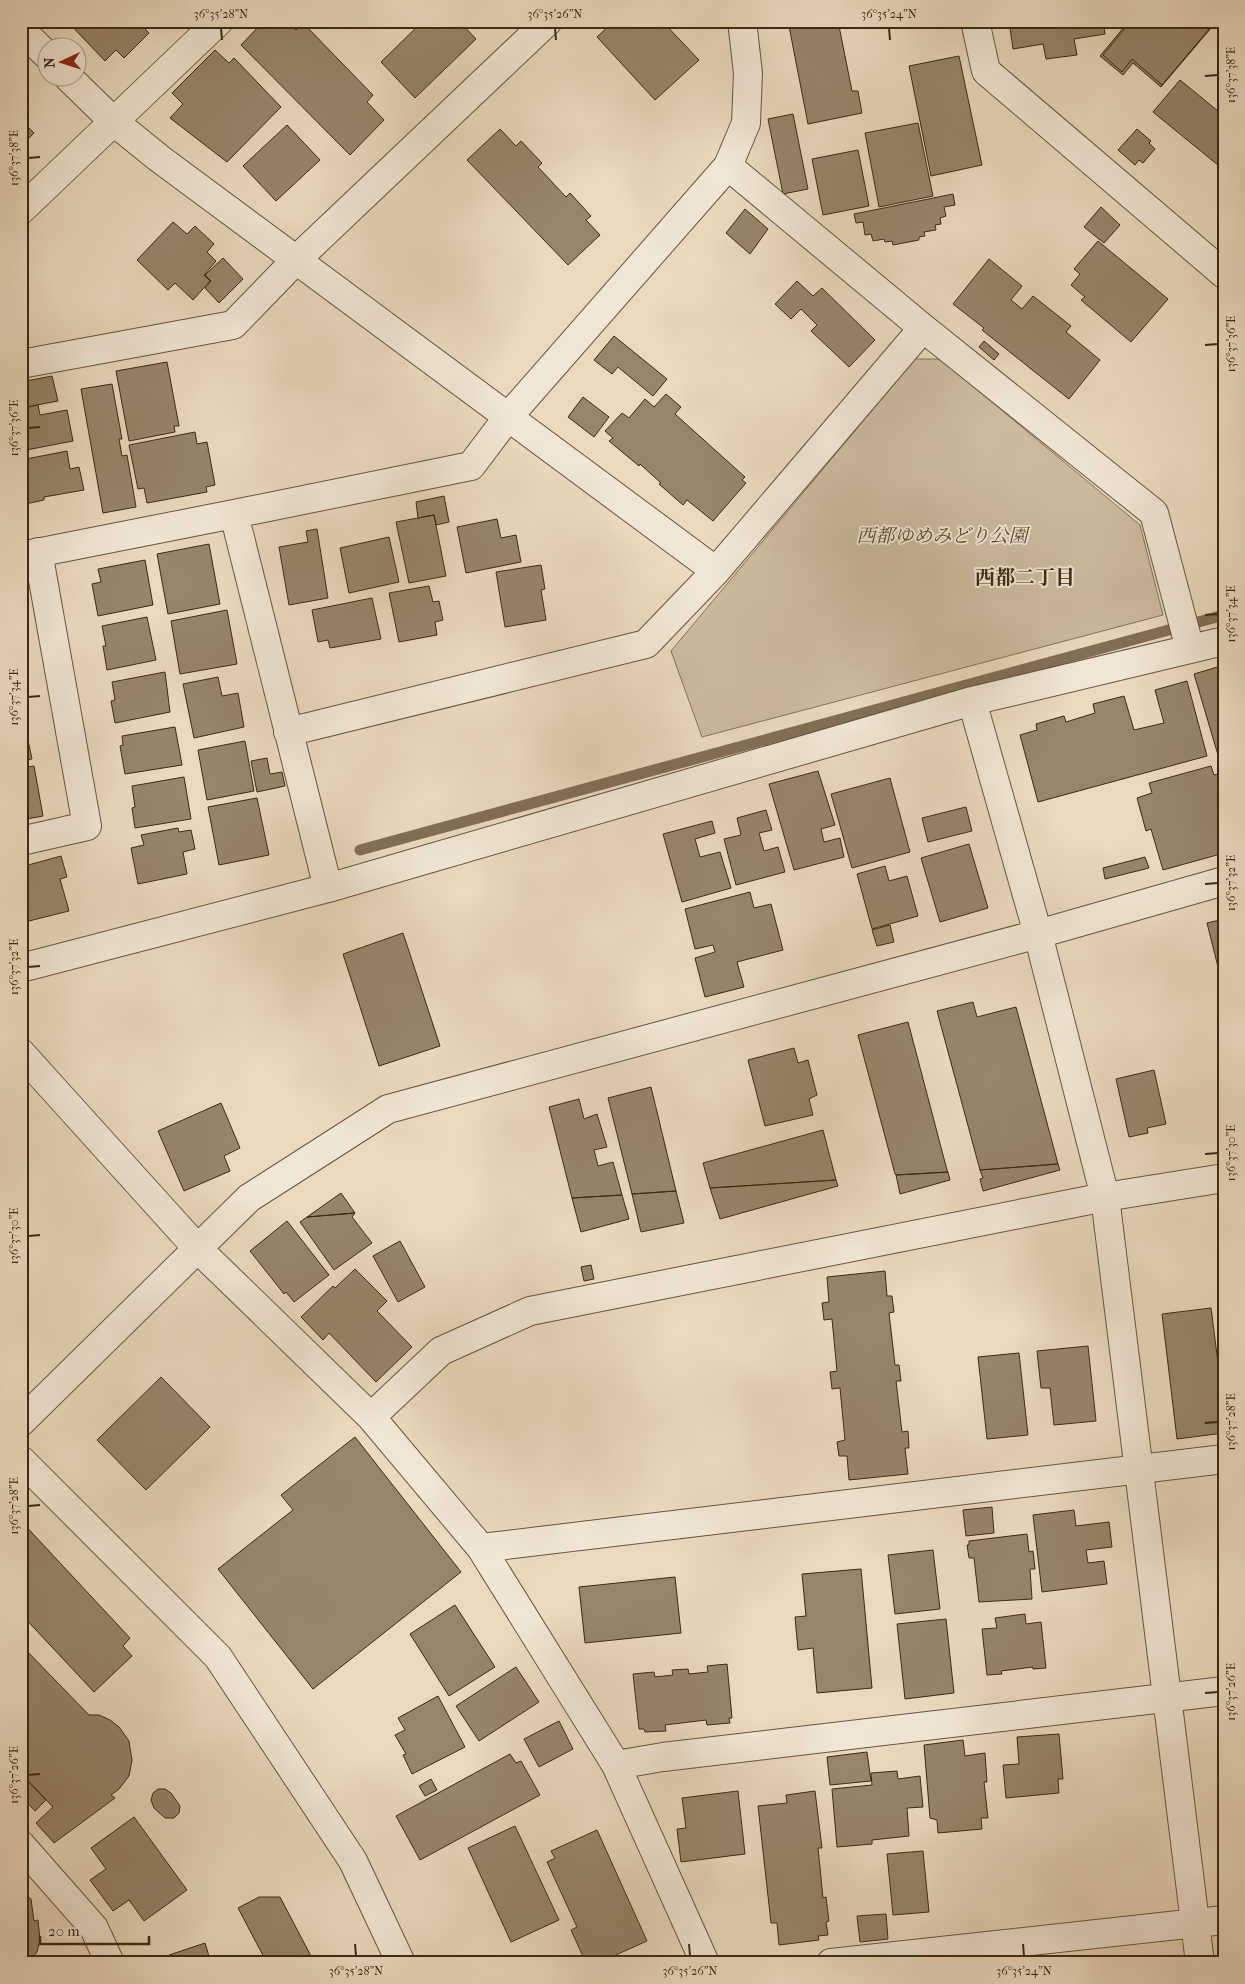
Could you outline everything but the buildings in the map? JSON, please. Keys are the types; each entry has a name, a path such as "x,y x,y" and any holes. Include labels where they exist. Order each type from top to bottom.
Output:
{"street":[{"path":"21,210 219,21"},
{"path":"21,364 234,325 296,260 548,21"},
{"path":"21,841 88,826 30,554 471,466 508,417 728,166 746,123 748,73 742,21"},
{"path":"975,21 986,71 1224,274"},
{"path":"21,30 38,46"},
{"path":"79,88 113,121 160,159 716,571"},
{"path":"728,166 923,328 1154,513 1189,643"},
{"path":"288,732 646,644 716,571 923,328"},
{"path":"234,514 328,888"},
{"path":"21,968 328,888 972,701 1189,643 1224,641"},
{"path":"972,701 1038,934 1105,1197 1200,1963"},
{"path":"21,1422 250,1198 388,1109 1038,934 1224,881"},
{"path":"21,1054 198,1248 371,1417 482,1548 616,1765 705,1963"},
{"path":"371,1417 441,1351 530,1311 1105,1197 1224,1178"},
{"path":"482,1548 1224,1459"},
{"path":"21,1460 218,1657 353,1860 402,1963"},
{"path":"616,1765 663,1757 1224,1691"},
{"path":"21,1845 94,1928 110,1963"},
{"path":"831,1963 1224,1920"}],"green space":[{"name":"西都ゆめみどり公園","path":"915,359 940,359 1140,525 1163,615 702,737 671,651"}],"waterway":[{"path":"360,850 1224,615"}],"district":[{"name":"西都二丁目","path":"1025,577"}]}
